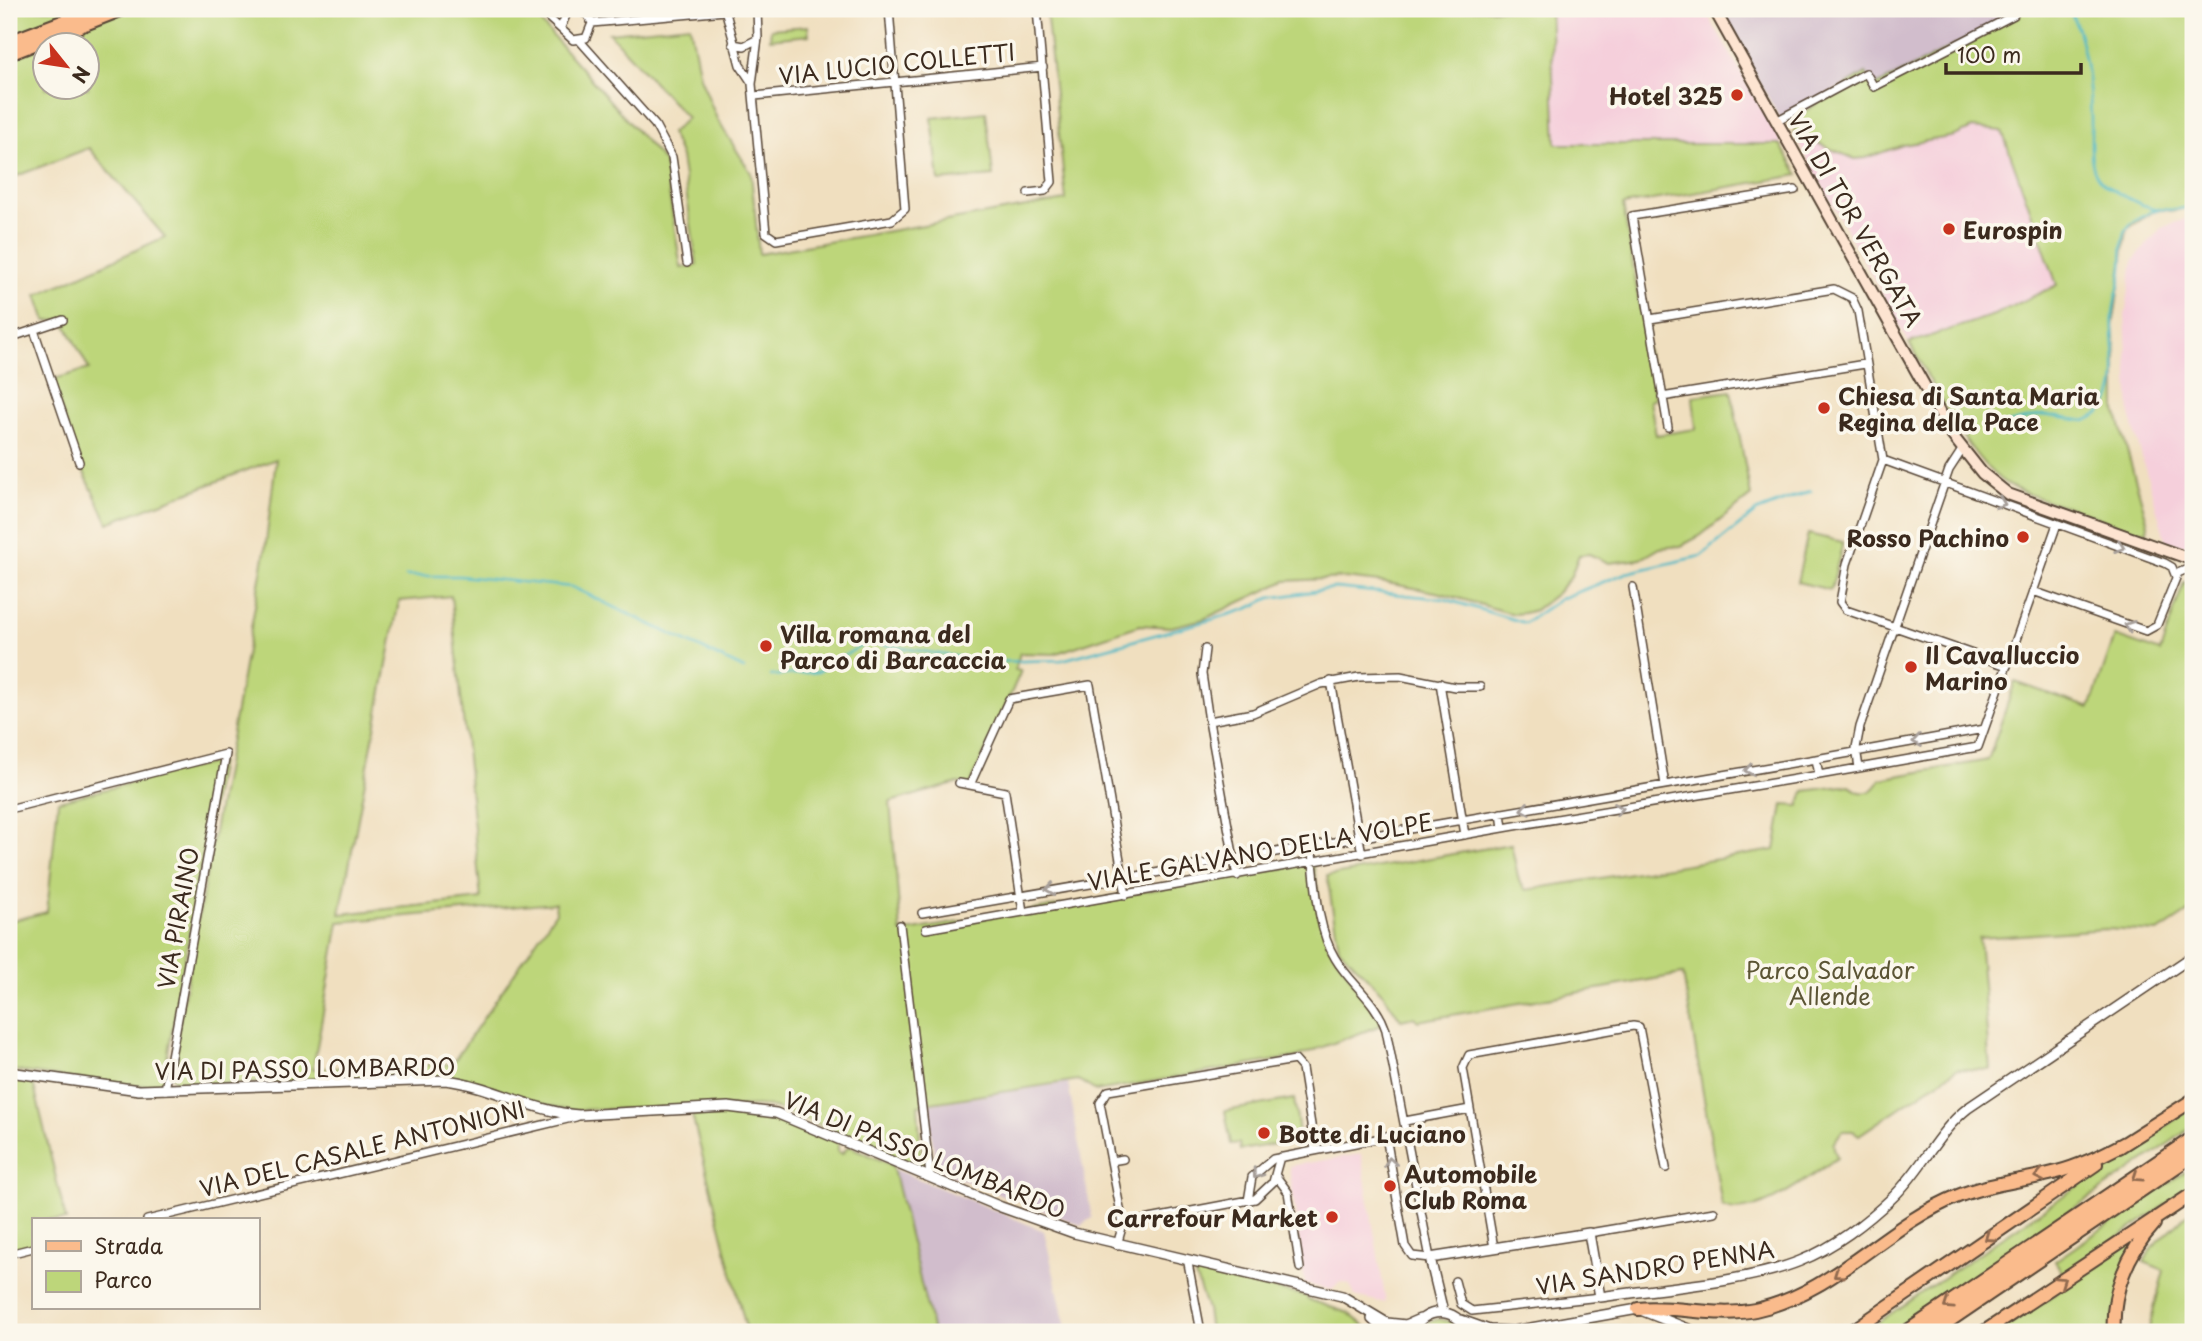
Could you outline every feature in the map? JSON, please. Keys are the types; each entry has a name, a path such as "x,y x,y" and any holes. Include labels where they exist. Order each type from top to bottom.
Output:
{"highway":[{"path":"1908,1332 2193,1139"},
{"path":"1931,1332 2193,1154"}],"main road":[{"path":"9,42 96,9"},
{"path":"9,54 123,9"},
{"name":"VIA DI TOR VERGATA","path":"1714,9 1962,450 1995,485 2022,501 2193,560"},
{"path":"1851,1332 2193,1100"},
{"path":"1638,1309 1725,1313 1754,1310 1784,1301 1839,1274 1893,1230 1935,1206 1981,1188 2071,1168 2126,1143"},
{"path":"1984,1332 2190,1195"},
{"path":"2114,1332 2119,1288 2133,1253 2152,1226 2190,1195"}],"street":[{"path":"539,9 561,27 567,38 580,41 655,125 672,157 687,263"},
{"path":"752,84 758,38 757,9"},
{"path":"592,23 725,10 740,65 752,84 755,96 768,237 776,240 892,220 902,215 906,203 889,9"},
{"name":"VIA LUCIO COLLETTI","path":"1028,193 1045,191 1052,182 1037,9"},
{"path":"561,27 567,13 577,10 587,14 592,23 589,36 580,41"},
{"path":"1776,121 1866,73 1874,87 2014,15"},
{"path":"733,44 744,47 758,38"},
{"name":"VIA LUCIO COLLETTI","path":"755,96 1042,67"},
{"path":"1668,427 1632,216 1795,190"},
{"path":"1650,318 1834,289 1852,298 1858,311 1883,460 1847,564 1839,600 1846,610 2007,666"},
{"path":"9,338 63,320"},
{"path":"34,330 79,462"},
{"path":"1662,397 1866,364"},
{"path":"1859,768 1856,752 1860,727 1945,482 1962,450"},
{"path":"1883,460 2165,563 2179,574"},
{"path":"1984,729 2057,524"},
{"path":"2179,574 2193,571"},
{"path":"2033,591 2146,631 2157,625 2179,574"},
{"path":"1633,587 1665,785"},
{"path":"1205,649 1202,674 1237,876"},
{"path":"1209,721 1253,713 1300,691 1331,681 1391,675 1480,687"},
{"path":"1331,681 1362,854"},
{"path":"1440,683 1465,835"},
{"path":"970,785 1009,699 1090,685 1126,895"},
{"name":"VIALE GALVANO DELLA VOLPE","path":"922,913 1984,729 1978,747 926,929"},
{"name":"VIA PIRAINO","path":"9,809 226,754 165,1090"},
{"path":"1816,758 1819,775"},
{"path":"958,783 1005,792 1023,912"},
{"path":"1500,813 1503,828"},
{"path":"1311,845 1327,943 1340,966 1371,1001 1384,1024 1443,1312 1489,1330 1511,1332 1638,1309 1696,1332"},
{"path":"900,925 930,1175"},
{"name":"VIA SANDRO PENNA","path":"1455,1281 1461,1304 1472,1311 1600,1297 1777,1269 1815,1254 1873,1214 1900,1191 1939,1136 1968,1108 2193,956"},
{"path":"1494,1248 1463,1068 1469,1055 1635,1026 1643,1034 1666,1168"},
{"path":"1117,1245 1124,1224 1100,1103 1105,1093 1293,1060 1301,1065 1315,1150"},
{"name":"VIA DI PASSO LOMBARDO","path":"9,1072 117,1088 165,1090 445,1080 476,1086 558,1112 587,1115 729,1107 759,1109 807,1123 1036,1220 1117,1245 1342,1296 1394,1325 1443,1312"},
{"path":"1405,1121 1470,1109"},
{"name":"VIA DEL CASALE ANTONIONI","path":"155,1218 528,1126 587,1115"},
{"path":"1248,1201 1249,1185 1255,1173 1265,1163 1280,1157 1407,1133"},
{"path":"1386,1136 1405,1246 1412,1256 1430,1258 1714,1212"},
{"path":"1124,1224 1248,1201 1265,1193 1276,1177 1280,1157"},
{"path":"1111,1161 1123,1158"},
{"path":"1276,1177 1288,1192 1300,1268"},
{"path":"1589,1233 1600,1297"},
{"path":"9,1254 32,1248"},
{"path":"1188,1263 1199,1332"},
{"name":"VIA DI PASSO LOMBARDO","path":"1361,1308 1386,1332"},
{"path":"1412,1332 1420,1319"},
{"path":"1460,1320 1468,1332"}],"shaded area":[{"path":"1550,9 1704,9 1782,143 1556,144"},
{"path":"1719,9 1957,9 1971,18 1987,9 2012,9 2014,15 1874,87 1867,73 1780,119"},
{"path":"1972,128 2002,131 2008,142 2057,285 1994,315 1909,343 1793,133 1855,159 1866,158 1903,145 1955,136"},
{"path":"2193,216 2193,547 2166,542 2130,415 2125,316 2133,261 2161,228"},
{"path":"1068,1083 1092,1218 1081,1225 936,1170 928,1105"},
{"path":"1361,1154 1386,1303 1355,1296 1350,1285 1340,1282 1332,1290 1305,1284 1289,1166"},
{"path":"892,1168 1044,1231 1067,1332 933,1332"}],"green space":[{"path":"9,9 529,9 664,162 681,268 697,265 681,157 671,133 687,118 609,33 690,25 700,77 717,119 751,173 759,254 1066,200 1046,9 1550,9 1556,144 1780,144 1799,175 1623,205 1655,399 1650,401 1656,435 1696,429 1693,396 1731,391 1751,496 1700,536 1681,546 1660,548 1641,559 1609,563 1589,554 1579,555 1571,576 1557,593 1535,610 1524,613 1513,614 1441,593 1387,583 1345,578 1285,581 1204,619 1171,627 1140,625 1054,654 1020,653 1015,670 1021,671 970,785 958,783 890,802 901,932 1313,863 1327,943 1384,1024 1296,1057 1096,1091 1078,1080 918,1105 921,1159 925,1165 920,1168 801,1117 767,1106 573,1110 450,1077 178,1085 170,1074 265,551 276,459 108,523 79,462 51,380 89,369 63,320 46,321 37,295 165,237 89,148 9,179","holes":["451,596 481,899 340,914 399,601","555,903 556,912 452,1064 313,1069 339,922"]},
{"path":"2012,9 2193,9 2193,206 2173,211 2157,209 2127,229 2113,327 2116,411 2148,524 2147,532 2027,493 2010,486 1995,475 1967,441 1909,343 1994,315 2057,285 2002,131 1972,128 1955,136 1903,145 1866,158 1855,159 1793,133 1802,113 1866,73 1874,87 2014,15"},
{"path":"808,26 809,35 770,39 771,29"},
{"path":"986,112 993,176 939,181 932,118"},
{"path":"1808,534 1843,542 1831,590 1797,582"},
{"name":"Parco Salvador Allende","path":"2184,582 2193,585 2193,909 2158,932 2106,929 1979,938 1990,1070 1957,1069 1859,1135 1853,1131 1842,1131 1833,1144 1837,1158 1782,1195 1765,1203 1735,1210 1722,1206 1683,974 1418,1021 1414,1017 1401,1020 1384,995 1339,948 1327,876 1511,844 1519,881 1526,890 1775,850 1783,805 1799,806 1804,791 1850,785 1858,791 1867,792 1875,788 1880,779 1988,760 2015,682 2090,708 2115,636 2160,652"},
{"path":"220,761 162,1086 119,1085 9,1070 9,921 47,912 58,801"},
{"path":"9,1078 33,1082 66,1218 32,1218 32,1245 9,1251"},
{"path":"1294,1099 1300,1140 1240,1150 1239,1143 1231,1144 1225,1111"},
{"path":"2193,1107 2193,1126 2154,1154 1891,1332 1864,1332"},
{"path":"746,1113 776,1117 838,1142 838,1151 842,1154 849,1146 892,1165 933,1332 747,1332 692,1115"},
{"path":"2193,1166 2193,1186 2064,1275 2055,1261"},
{"path":"2193,1209 2193,1332 2148,1332 2164,1270 2144,1262 2152,1247"},
{"path":"2136,1238 2109,1332 1999,1332"},
{"path":"1198,1273 1307,1296 1307,1299 1348,1313 1372,1332 1210,1332 1207,1309 1195,1276"},
{"path":"1439,1319 1451,1322 1460,1332 1419,1332 1428,1322"},
{"path":"1609,1326 1653,1332 1547,1332"}],"waterway":[{"path":"1957,9 1962,15 1971,18 1987,9"},
{"path":"2068,9 2079,32 2086,61 2092,160 2099,178 2119,194 2151,207 2171,210 2193,206"},
{"path":"1985,429 2042,415 2085,421 2099,413 2108,402 2115,375 2113,315 2121,273 2124,234 2132,223 2157,209"},
{"path":"771,676 818,672 857,648 872,643 989,662 1062,660 1214,619 1247,609 1270,598 1335,588 1445,599 1525,623 1560,599 1626,573 1701,556 1756,512 1811,491"},
{"path":"406,576 460,576 572,587 744,669"}],"place":[{"name":"Hotel 325","path":"1737,95"},
{"name":"Eurospin","path":"1949,229"},
{"name":"Chiesa di Santa Maria Regina della Pace","path":"1824,408"},
{"name":"Rosso Pachino","path":"2023,537"},
{"name":"Villa romana del Parco di Barcaccia","path":"766,646"},
{"name":"Il Cavalluccio Marino","path":"1911,667"},
{"name":"Botte di Luciano","path":"1264,1133"},
{"name":"Automobile Club Roma","path":"1390,1186"},
{"name":"Carrefour Market","path":"1332,1217"}]}
